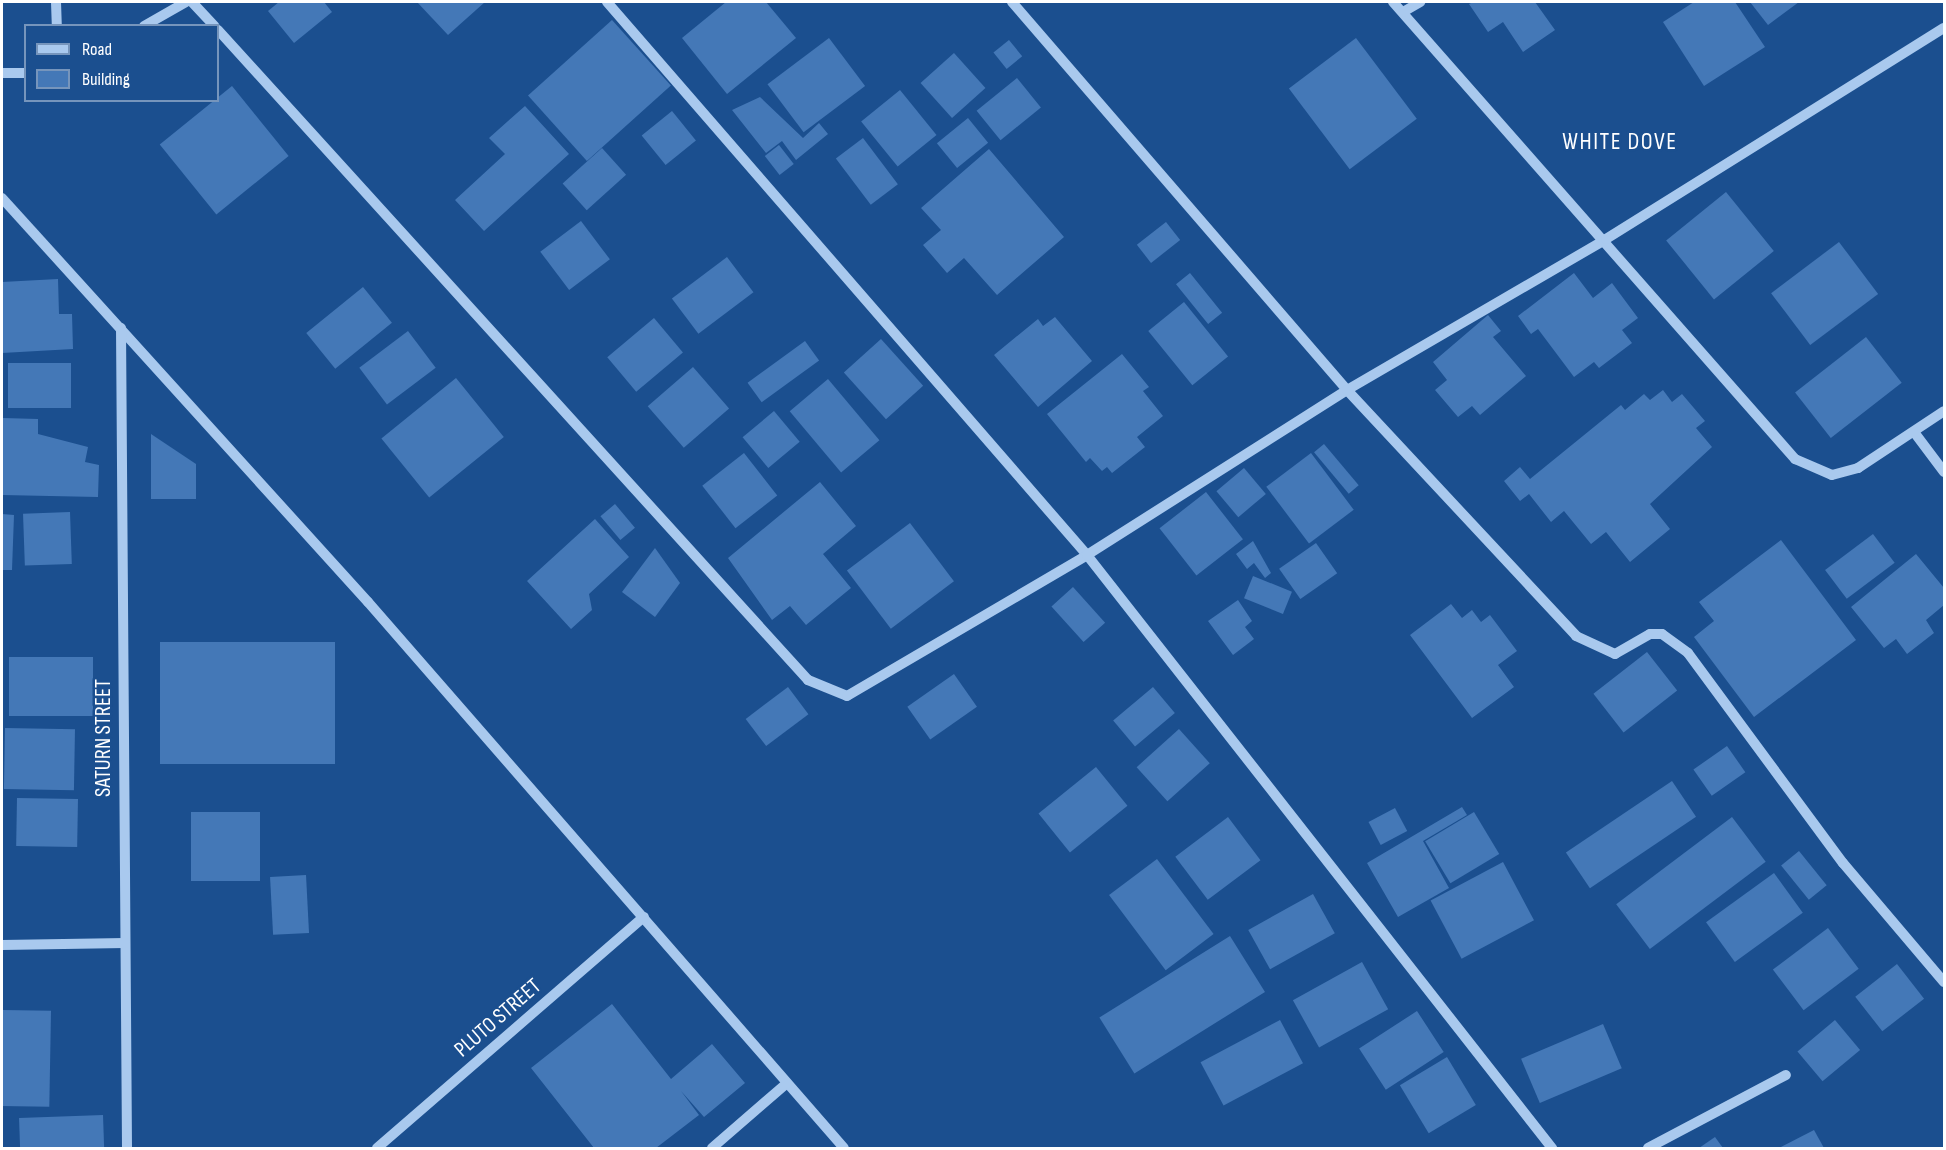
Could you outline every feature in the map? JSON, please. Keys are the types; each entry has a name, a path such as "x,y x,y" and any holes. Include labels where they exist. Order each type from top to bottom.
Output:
{"street":[{"path":"56,2 57,24"},
{"path":"148,24 186,2"},
{"path":"192,2 212,24"},
{"path":"607,2 1087,555 1552,1149"},
{"path":"1012,2 1347,390 1576,636 1615,654 1650,634 1676,640 1843,863 1944,982"},
{"path":"1394,2 1606,239 1781,447 1809,469 1832,475 1858,468 1944,411"},
{"path":"1403,12 1420,2"},
{"path":"219,31 807,680 847,696 872,686 1087,555 1347,390 1606,239 1944,28"},
{"path":"2,73 24,73"},
{"path":"2,198 121,328 644,917 844,1149"},
{"name":"SATURN STREET","path":"121,328 127,1149"},
{"path":"1914,432 1944,472"},
{"name":"PLUTO STREET","path":"377,1149 644,917"},
{"path":"2,945 125,943"},
{"path":"1648,1149 1786,1075"},
{"path":"712,1149 786,1083"}],"building":[{"path":"279,2 324,2 332,12 294,43 268,11"},
{"path":"417,2 485,2 448,35"},
{"path":"726,2 766,2 796,38 727,94 682,38"},
{"path":"1473,2 1535,2 1555,30 1523,52 1503,22 1488,32 1469,4"},
{"path":"1694,2 1735,2 1765,47 1704,86 1663,22"},
{"path":"1750,2 1799,2 1768,25"},
{"path":"612,20 671,85 587,161 528,96"},
{"path":"829,38 865,86 804,132 768,84"},
{"path":"1356,38 1417,119 1350,169 1289,89"},
{"path":"1009,40 1022,56 1007,69 993,53"},
{"path":"954,53 985,88 952,118 921,83"},
{"path":"1017,78 1041,108 1001,140 977,111"},
{"path":"232,86 289,156 216,214 160,145 212,102 219,102 219,97"},
{"path":"900,90 937,135 898,167 861,121"},
{"path":"760,97 803,138 819,123 828,134 796,160 782,141 766,153 732,110"},
{"path":"525,106 569,154 484,231 455,200 505,154 489,138"},
{"path":"672,111 696,141 666,165 642,136"},
{"path":"968,118 988,143 957,168 937,143"},
{"path":"863,138 898,184 871,205 836,158"},
{"path":"779,145 794,164 780,175 765,156"},
{"path":"602,148 626,175 587,210 563,183"},
{"path":"989,149 1064,237 997,295 964,258 947,273 923,245 941,230 921,208"},
{"path":"1726,192 1774,251 1714,300 1666,240"},
{"path":"581,221 610,259 569,290 540,252"},
{"path":"1166,222 1180,240 1151,263 1137,245"},
{"path":"1839,242 1878,294 1810,345 1771,293"},
{"path":"727,257 753,292 698,334 672,299"},
{"path":"1190,273 1222,313 1208,324 1176,284"},
{"path":"1574,273 1593,298 1612,283 1638,318 1622,330 1632,343 1599,368 1594,362 1574,377 1538,329 1531,334 1518,316"},
{"path":"58,279 59,314 72,314 73,349 2,353 2,282"},
{"path":"363,287 392,323 335,369 306,333"},
{"path":"1184,302 1228,356 1192,385 1148,331"},
{"path":"1488,315 1501,331 1493,337 1526,376 1480,415 1472,406 1458,417 1435,390 1447,380 1433,362"},
{"path":"1055,317 1092,361 1038,407 994,355 1038,319 1043,326"},
{"path":"654,318 683,352 636,392 607,357"},
{"path":"408,331 436,368 387,404 359,368"},
{"path":"1866,337 1902,383 1831,438 1795,392"},
{"path":"881,339 923,386 886,419 844,372"},
{"path":"805,341 819,360 762,402 748,383"},
{"path":"1122,354 1149,387 1143,391 1163,416 1137,437 1145,447 1112,473 1107,467 1102,471 1090,458 1086,462 1047,414"},
{"path":"8,363 71,363 71,408 8,408"},
{"path":"693,367 729,409 684,448 648,406"},
{"path":"456,378 504,437 429,497 381,438"},
{"path":"828,379 879,440 841,472 790,411"},
{"path":"1663,390 1672,402 1682,394 1705,421 1696,428 1712,447 1650,504 1670,529 1630,562 1606,532 1591,544 1564,511 1551,522 1529,494 1520,501 1504,481 1520,467 1530,479 1621,405 1625,410 1644,394 1650,400"},
{"path":"774,411 800,442 768,468 743,437"},
{"path":"3,418 38,419 38,434 88,447 85,462 99,465 98,497 2,495"},
{"path":"151,434 196,464 196,499 151,499"},
{"path":"1324,444 1359,485 1349,494 1314,452"},
{"path":"744,453 777,496 735,528 702,486"},
{"path":"1311,453 1354,510 1309,543 1266,487"},
{"path":"1244,468 1266,494 1238,517 1216,491"},
{"path":"820,482 856,526 823,554 851,588 806,625 790,606 772,620 728,558"},
{"path":"1206,492 1243,539 1196,576 1160,528"},
{"path":"615,504 635,528 620,540 600,516"},
{"path":"70,512 72,564 25,566 23,514"},
{"path":"2,514 14,515 12,570 2,570"},
{"path":"595,519 629,557 589,594 592,610 571,629 527,581"},
{"path":"910,523 954,581 891,629 847,571"},
{"path":"1873,534 1895,563 1847,599 1825,570"},
{"path":"1781,540 1856,640 1754,717 1694,637 1714,621 1699,602"},
{"path":"1253,541 1271,573 1265,578 1254,563 1247,569 1236,554"},
{"path":"1316,543 1337,573 1300,599 1279,569"},
{"path":"655,548 680,583 655,617 622,592"},
{"path":"1916,554 1944,588 1944,605 1926,620 1934,633 1907,654 1896,639 1884,648 1851,607"},
{"path":"1253,576 1292,592 1283,614 1244,598"},
{"path":"1073,587 1105,623 1084,642 1051,606"},
{"path":"1238,600 1252,621 1245,627 1254,639 1233,655 1208,621"},
{"path":"1451,604 1462,618 1472,610 1481,622 1490,615 1517,651 1498,665 1514,687 1472,718 1410,635"},
{"path":"160,642 335,642 335,764 160,764"},
{"path":"1647,652 1677,691 1624,732 1593,694"},
{"path":"9,657 93,657 93,716 9,716"},
{"path":"954,674 977,707 930,739 907,707"},
{"path":"788,687 808,714 766,746 746,719"},
{"path":"1153,687 1175,713 1135,746 1113,720"},
{"path":"5,728 75,729 74,790 4,789"},
{"path":"1179,729 1210,763 1167,801 1137,767"},
{"path":"1727,746 1745,772 1712,796 1693,770"},
{"path":"1096,767 1127,806 1070,852 1038,814"},
{"path":"1672,781 1696,817 1590,888 1566,853"},
{"path":"17,798 78,799 77,847 16,846"},
{"path":"1462,807 1467,815 1423,841 1449,888 1398,917 1367,863"},
{"path":"1395,808 1407,831 1381,845 1369,822"},
{"path":"191,812 260,812 260,881 191,881"},
{"path":"1474,812 1499,854 1450,883 1425,841"},
{"path":"1228,817 1260,860 1208,900 1175,857"},
{"path":"1732,817 1766,862 1650,949 1616,904"},
{"path":"1799,851 1827,885 1809,900 1781,865"},
{"path":"1157,859 1214,934 1166,970 1109,895"},
{"path":"1503,862 1534,920 1462,959 1431,900"},
{"path":"1774,873 1803,913 1735,962 1706,922"},
{"path":"306,875 309,933 273,935 270,877"},
{"path":"1313,894 1335,933 1270,969 1248,930"},
{"path":"1828,928 1859,969 1804,1010 1773,970"},
{"path":"1230,936 1265,992 1134,1074 1099,1018"},
{"path":"1362,962 1388,1009 1319,1048 1293,1000"},
{"path":"1897,964 1924,999 1882,1031 1855,997"},
{"path":"612,1004 671,1079 712,1044 745,1083 704,1117 681,1091 699,1115 656,1148 594,1148 531,1068"},
{"path":"2,1010 51,1011 49,1107 2,1106"},
{"path":"1417,1011 1444,1052 1386,1090 1359,1049"},
{"path":"1280,1020 1303,1063 1224,1106 1201,1062"},
{"path":"1835,1020 1860,1050 1823,1081 1797,1051"},
{"path":"1603,1024 1622,1068 1540,1103 1521,1059"},
{"path":"1447,1057 1476,1105 1429,1133 1400,1085"},
{"path":"103,1115 104,1148 20,1148 19,1118"},
{"path":"1814,1130 1824,1148 1779,1148"},
{"path":"1715,1137 1723,1148 1699,1148"}],"district":[{"name":"WHITE DOVE","path":"1620,142"}]}
